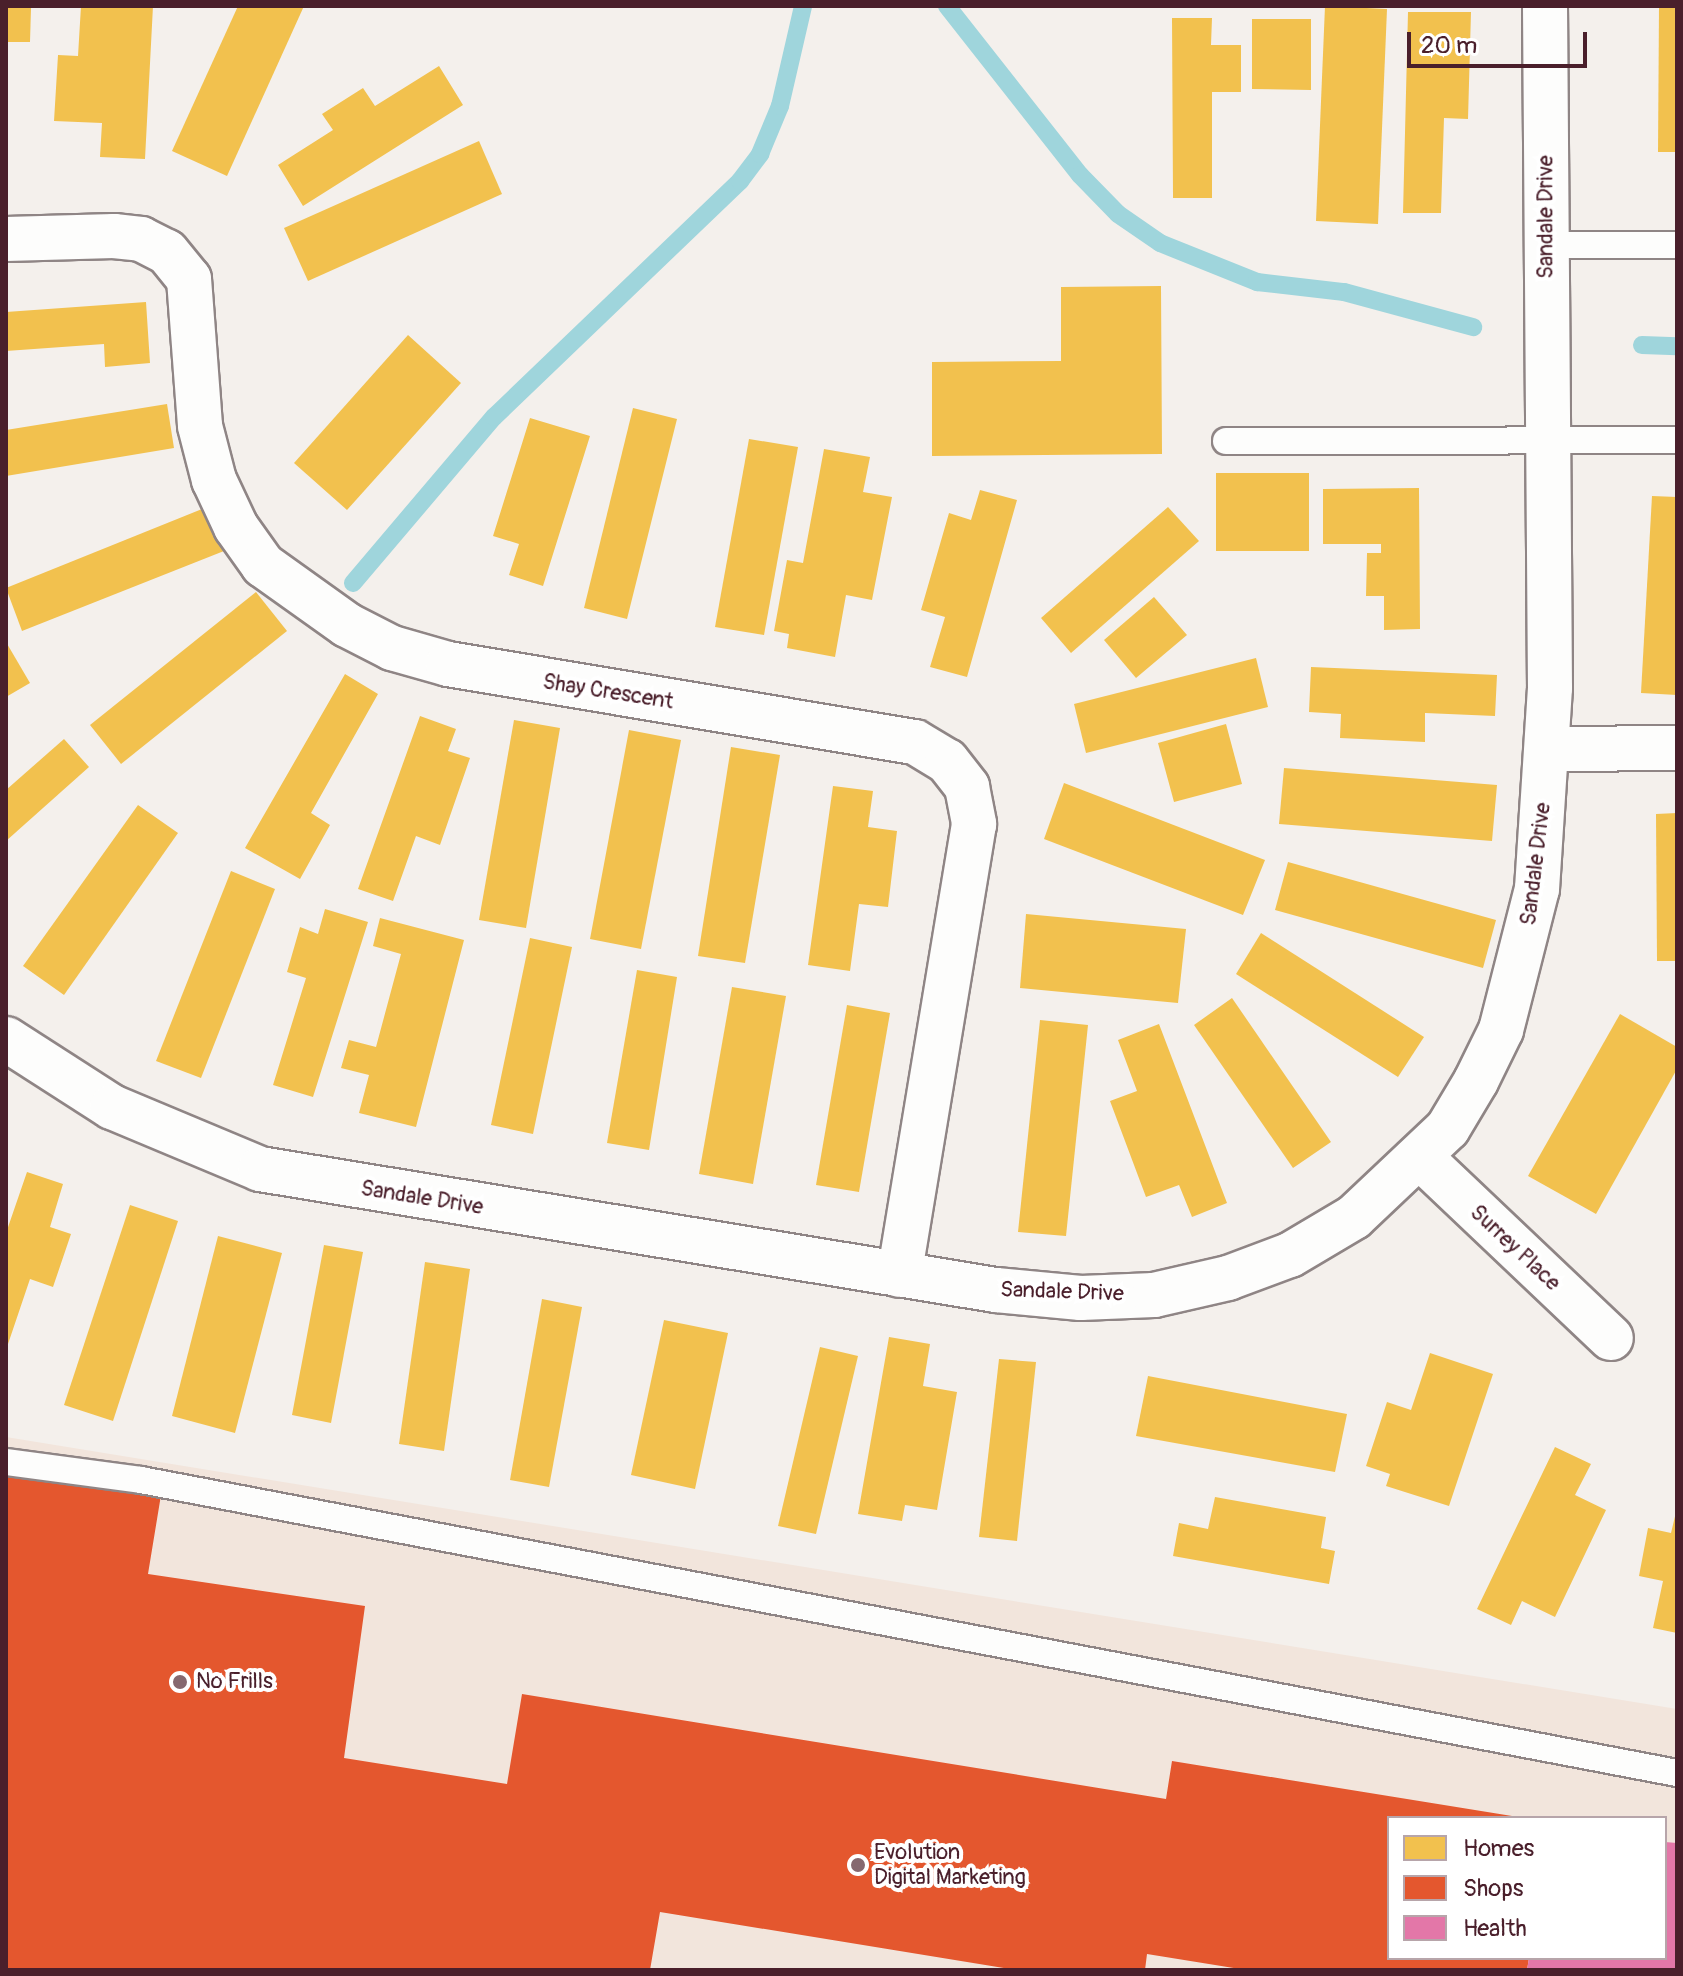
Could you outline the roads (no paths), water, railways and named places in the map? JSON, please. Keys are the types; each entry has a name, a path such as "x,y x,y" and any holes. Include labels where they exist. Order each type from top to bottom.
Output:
{"street":[{"name":"Sandale Drive","path":"6,1039 112,1107 260,1169 899,1275 1081,1298 1154,1295 1228,1278 1290,1255 1354,1217 1448,1128 1476,1081 1515,988 1537,889 1547,749 1545,6"},
{"name":"Shay Crescent","path":"6,239 114,236 141,239 167,252 189,279 200,426 214,480 236,527 263,565 347,625 392,648 448,664 915,742 947,761 967,787 974,824 899,1275"},
{"path":"1547,749 1677,748"},
{"name":"Surrey Place","path":"1420,1157 1611,1338"}],"lane":[{"path":"1547,245 1677,245"},
{"path":"1226,441 1677,440"},
{"path":"6,1462 141,1480 1677,1773"}],"waterway":[{"path":"353,583 494,417 740,181 760,154 780,106 803,6"},
{"path":"947,6 1080,175 1118,214 1160,243 1257,282 1344,292 1473,327"},
{"path":"1642,345 1677,346"}],"place":[{"name":"No Frills","path":"180,1682"},
{"name":"Evolution Digital Marketing","path":"858,1865"}]}
